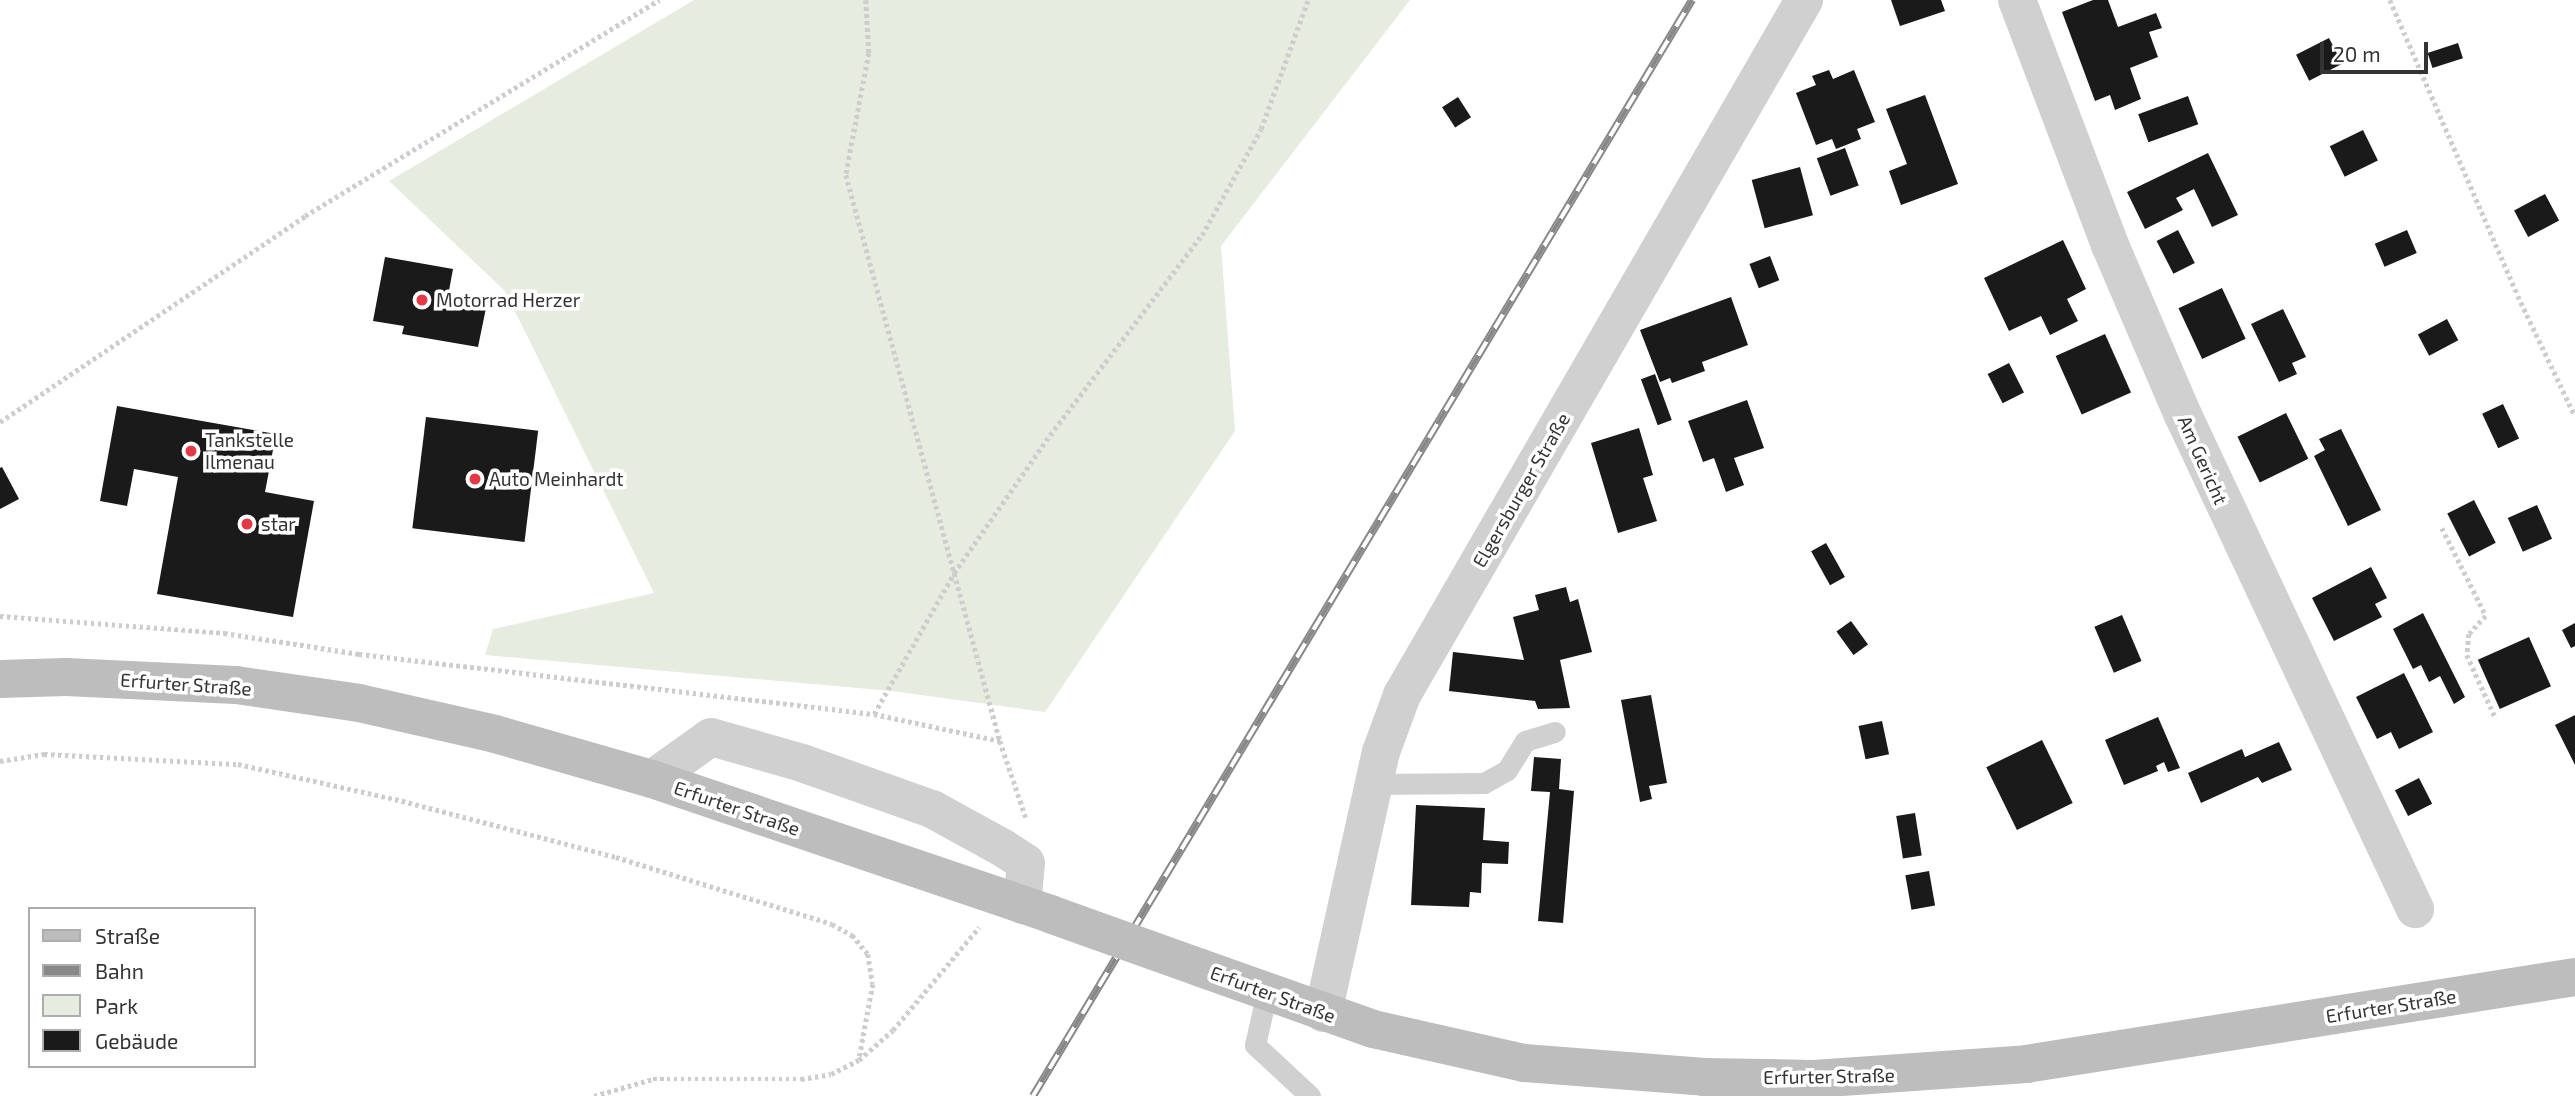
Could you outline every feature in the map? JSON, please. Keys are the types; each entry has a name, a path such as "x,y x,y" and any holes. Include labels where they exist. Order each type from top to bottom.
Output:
{"main road":[{"name":"Erfurter Straße","path":"0,679 66,677 236,685 359,703 495,734 652,779 1023,905 1323,1013 1424,1042 1524,1063 1704,1077 1814,1079 2026,1064 2575,977"}],"street":[{"name":"Elgersburger Straße","path":"1323,1013 1373,784 1402,695 1804,0"},
{"name":"Am Gericht","path":"2017,0 2110,245 2188,428 2415,909"},
{"path":"652,779 711,737 802,763 932,809 1026,863 1023,905"}],"lane":[{"path":"1373,784 1484,783 1507,770 1525,741 1555,732"},
{"path":"1268,992 1255,1045 1310,1096"}],"path":[{"path":"0,422 305,216 659,0"},
{"path":"0,616 224,633 359,654 874,714 1000,741 846,175 869,53 866,0"},
{"path":"874,714 954,573 1050,435 1202,235 1261,129 1308,0"},
{"path":"2390,0 2518,296 2575,416"},
{"path":"2442,528 2486,616 2469,634 2467,655 2496,719"},
{"path":"0,761 44,754 238,764 395,799 603,853 832,923 852,935 868,954 873,984 859,1059"},
{"path":"594,1096 653,1079 801,1079 831,1074 859,1059 1023,905"}],"green space":[{"path":"694,0 1410,0 1221,246 1235,431 1045,712 892,691 485,655 493,629 654,593 505,291 389,181"}],"building":[{"path":"1891,0 1941,0 1945,11 1900,26"},
{"path":"2093,0 2108,0 2118,27 2156,13 2162,28 2149,32 2158,57 2130,68 2141,99 2115,110 2110,95 2095,101 2062,12"},
{"path":"2329,38 2342,64 2309,81 2296,55"},
{"path":"2458,43 2463,58 2433,68 2428,53"},
{"path":"1829,70 1833,79 1854,70 1875,122 1857,129 1861,139 1836,149 1832,139 1816,145 1796,93 1816,85 1812,76"},
{"path":"1925,95 1958,184 1901,205 1889,171 1907,164 1886,109"},
{"path":"2188,96 2198,124 2148,142 2138,114"},
{"path":"1458,97 1471,117 1455,127 1442,107"},
{"path":"2363,130 2378,161 2345,177 2330,146"},
{"path":"1845,148 1859,186 1830,196 1817,158"},
{"path":"2208,153 2238,215 2212,227 2194,189 2176,198 2183,210 2145,229 2127,192"},
{"path":"1800,167 1813,215 1765,228 1752,180"},
{"path":"2545,194 2559,220 2528,237 2514,210"},
{"path":"2178,230 2195,263 2173,274 2157,241"},
{"path":"2407,230 2417,253 2385,267 2375,244"},
{"path":"2063,240 2086,289 2067,299 2078,321 2050,335 2041,316 2009,331 1984,278"},
{"path":"1770,256 1779,280 1759,288 1749,264"},
{"name":"Motorrad Herzer","path":"385,257 453,269 448,296 487,303 478,347 402,334 404,326 373,321"},
{"path":"2222,288 2246,339 2202,359 2178,308"},
{"path":"1731,297 1748,345 1702,362 1705,371 1672,383 1670,378 1660,382 1640,330"},
{"path":"2283,309 2306,357 2292,363 2297,374 2279,382 2251,324"},
{"path":"2447,319 2458,340 2429,356 2418,334"},
{"path":"2105,334 2131,392 2082,414 2056,356"},
{"path":"2009,363 2024,392 2003,403 1988,374"},
{"path":"1655,374 1672,420 1658,425 1641,379"},
{"path":"1747,400 1764,448 1734,458 1744,485 1726,492 1714,458 1703,462 1688,421"},
{"path":"2503,404 2519,438 2498,448 2482,414"},
{"path":"117,406 276,434 265,492 314,501 293,617 157,594 178,477 134,469 127,506 100,501"},
{"path":"2286,413 2308,459 2260,483 2237,437"},
{"name":"Auto Meinhardt","path":"426,417 538,431 525,542 412,528"},
{"path":"1639,428 1653,475 1643,478 1657,521 1618,533 1591,443"},
{"path":"2341,429 2381,510 2348,526 2314,456 2325,450 2319,439"},
{"path":"2,467 19,499 0,509 0,468"},
{"path":"2474,500 2496,543 2469,556 2447,514"},
{"path":"2537,505 2552,539 2523,552 2508,518"},
{"path":"1826,543 1845,577 1830,585 1811,551"},
{"path":"2371,567 2387,598 2375,604 2382,617 2334,641 2312,598"},
{"path":"1566,587 1570,602 1578,599 1592,652 1560,660 1570,708 1538,709 1535,701 1449,691 1453,652 1524,660 1513,617 1539,610 1535,595"},
{"path":"2423,613 2465,697 2454,704 2440,676 2429,682 2421,665 2413,669 2393,629"},
{"path":"2122,615 2142,661 2114,673 2094,627"},
{"path":"1851,621 1868,644 1853,655 1836,632"},
{"path":"2575,623 2575,646 2571,648 2562,630"},
{"path":"2529,637 2551,686 2500,709 2478,660"},
{"path":"2404,673 2433,732 2399,749 2391,732 2377,739 2356,697"},
{"path":"1651,695 1667,783 1649,786 1652,799 1640,802 1621,700"},
{"path":"2575,715 2575,765 2555,725"},
{"path":"2158,717 2180,768 2168,772 2164,762 2156,766 2158,771 2124,785 2105,740"},
{"path":"1882,721 1889,754 1866,759 1859,726"},
{"path":"2042,740 2073,803 2017,830 1986,767"},
{"path":"2279,742 2292,770 2262,783 2258,777 2201,803 2188,773 2242,749 2245,757"},
{"path":"1534,757 1561,759 1559,789 1574,791 1563,923 1538,921 1550,792 1531,791"},
{"path":"2419,778 2432,804 2408,816 2395,790"},
{"path":"1416,805 1485,808 1483,840 1509,842 1508,864 1482,863 1481,893 1470,892 1469,907 1411,905"},
{"path":"1915,813 1922,855 1903,858 1896,816"},
{"path":"1929,871 1935,905 1911,910 1905,875"}],"railway":[{"path":"1033,1096 1692,0"}],"place":[{"name":"Motorrad Herzer","path":"422,300"},
{"name":"Tankstelle Ilmenau","path":"191,451"},
{"name":"Auto Meinhardt","path":"475,479"},
{"name":"star","path":"247,524"}]}
